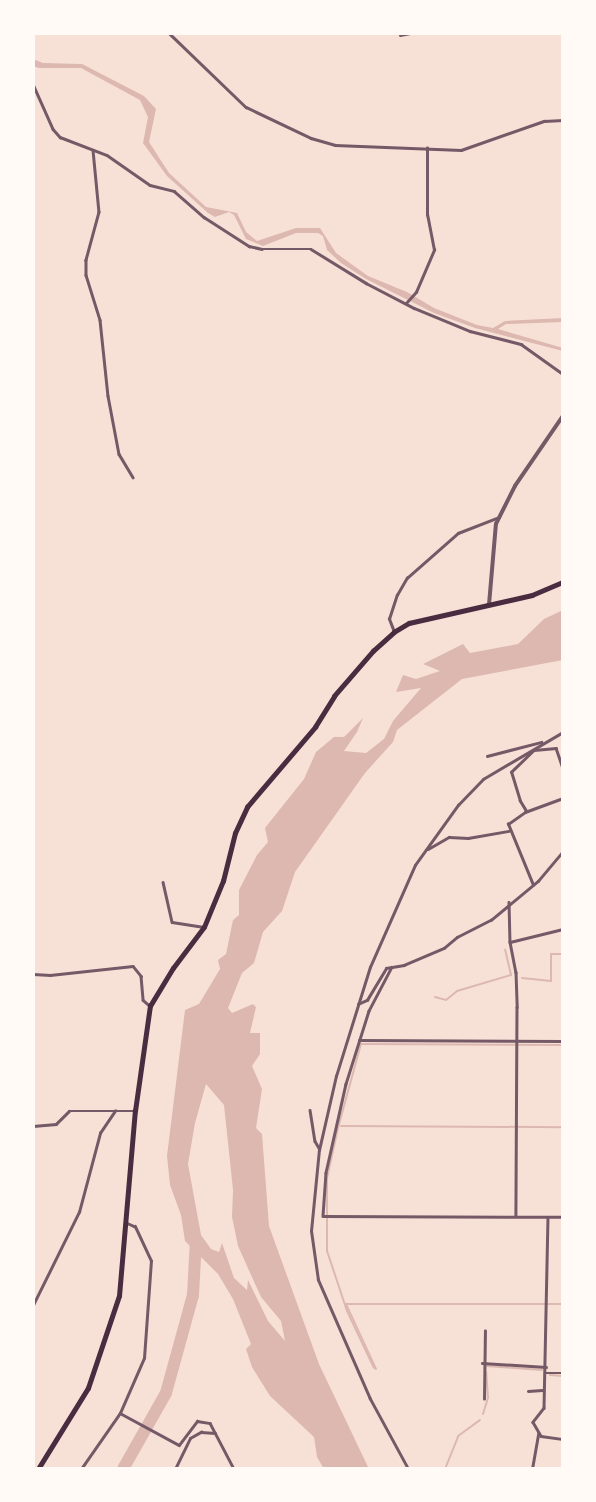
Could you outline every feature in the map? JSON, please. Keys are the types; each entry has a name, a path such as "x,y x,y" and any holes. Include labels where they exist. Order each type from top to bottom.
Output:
{"main road":[{"path":"38,1469 88,1388 119,1296 135,1111 150,1006 173,968 204,928 223,881 235,833 247,807 315,727 334,696 373,651 394,632 428,617 532,595 563,582"}],"street":[{"path":"169,33 246,107 311,138 335,145 461,150 544,121 563,120"},
{"path":"400,35 410,33"},
{"path":"33,84 52,129 73,144 93,149 149,185 174,191 204,217 249,246 261,249 311,250 366,284 406,303 470,331 521,344 563,374"},
{"path":"406,303 416,292 435,250 426,215 427,148"},
{"path":"93,149 99,212 86,260 86,275 100,320 108,396 119,454 133,477"},
{"path":"489,605 493,541 499,517 515,486 563,416"},
{"path":"394,632 389,619 397,594 407,578 458,533 499,517"},
{"path":"408,1469 370,1399 318,1280 311,1231 313,1189 320,1147 336,1076 370,967 410,876 458,805 483,779 563,732"},
{"path":"487,756 544,741"},
{"path":"527,751 556,748 563,768"},
{"path":"526,811 520,802 511,772 533,751"},
{"path":"533,885 508,831 508,824 526,811 563,797"},
{"path":"427,849 449,837 468,838 508,831"},
{"path":"358,1004 367,1000 382,971 444,948 457,937 491,920 509,902 533,885 563,851"},
{"path":"163,882 172,922 204,928"},
{"path":"509,902 510,942 516,972 516,1217"},
{"path":"510,942 563,929"},
{"path":"33,974 50,975 133,966 141,976 144,1000 150,1006"},
{"path":"392,967 369,1011 359,1040 332,1142 326,1173 323,1216 563,1217"},
{"path":"359,1040 563,1041"},
{"path":"310,1110 315,1142 320,1147"},
{"path":"33,1126 56,1124 69,1111 135,1111"},
{"path":"33,1305 79,1212 100,1133 115,1111"},
{"path":"532,1469 538,1434 533,1422 544,1408 548,1217"},
{"path":"81,1469 122,1414 144,1358 150,1261 135,1227 127,1223"},
{"path":"484,1399 482,1363 485,1331"},
{"path":"482,1363 545,1367"},
{"path":"545,1373 563,1373"},
{"path":"528,1391 544,1390"},
{"path":"122,1414 179,1445 197,1421 210,1423 234,1469"},
{"path":"175,1469 190,1438 201,1432 215,1433"},
{"path":"538,1434 563,1438"}],"shaded area":[{"path":"33,59 43,63 82,64 144,96 156,109 149,142 169,173 206,207 237,213 246,232 257,241 296,228 320,228 336,253 368,276 407,292 434,308 477,325 493,328 505,321 563,318 563,322 506,324 498,329 563,348 563,351 475,328 434,313 366,279 341,263 327,250 323,236 318,233 296,233 263,246 246,239 234,215 229,212 215,217 208,213 167,176 143,143 148,117 140,100 81,68 39,68 33,66"},
{"path":"563,610 563,660 462,679 397,730 393,742 365,773 295,872 282,911 263,932 254,963 242,973 228,1008 232,1013 253,1004 256,1007 250,1033 260,1033 260,1054 252,1066 262,1089 256,1128 262,1134 269,1226 319,1364 369,1469 324,1469 317,1457 314,1437 270,1396 252,1367 246,1349 251,1344 233,1299 218,1274 185,1241 181,1215 170,1185 167,1156 185,1010 199,1004 220,969 218,960 226,954 233,920 239,915 239,890 257,855 268,842 265,828 304,779 316,752 334,737 344,737 363,718 344,751 366,753 384,739 393,721 421,688 396,692 403,675 416,679 440,671 423,664 463,644 470,653 518,644 544,619","holes":["206,1084 224,1105 233,1190 232,1217 238,1246 261,1297 281,1321 285,1341 268,1321 248,1280 247,1290 234,1278 222,1243 219,1252 211,1249 201,1235 188,1164 195,1123"]}],"waterway":[{"path":"435,997 446,1000 457,991 511,975 505,950"},
{"path":"522,978 551,981 551,954 563,954"},
{"path":"374,1368 347,1311 327,1251 327,1178 361,1044 563,1045"},
{"path":"341,1126 563,1127"},
{"path":"123,1469 166,1393 193,1295 196,1240"},
{"path":"376,1369 346,1304 563,1304"},
{"path":"486,1366 542,1370"},
{"path":"483,1414 488,1398 486,1372"},
{"path":"550,1375 563,1376"},
{"path":"445,1469 458,1436 480,1420"}]}
